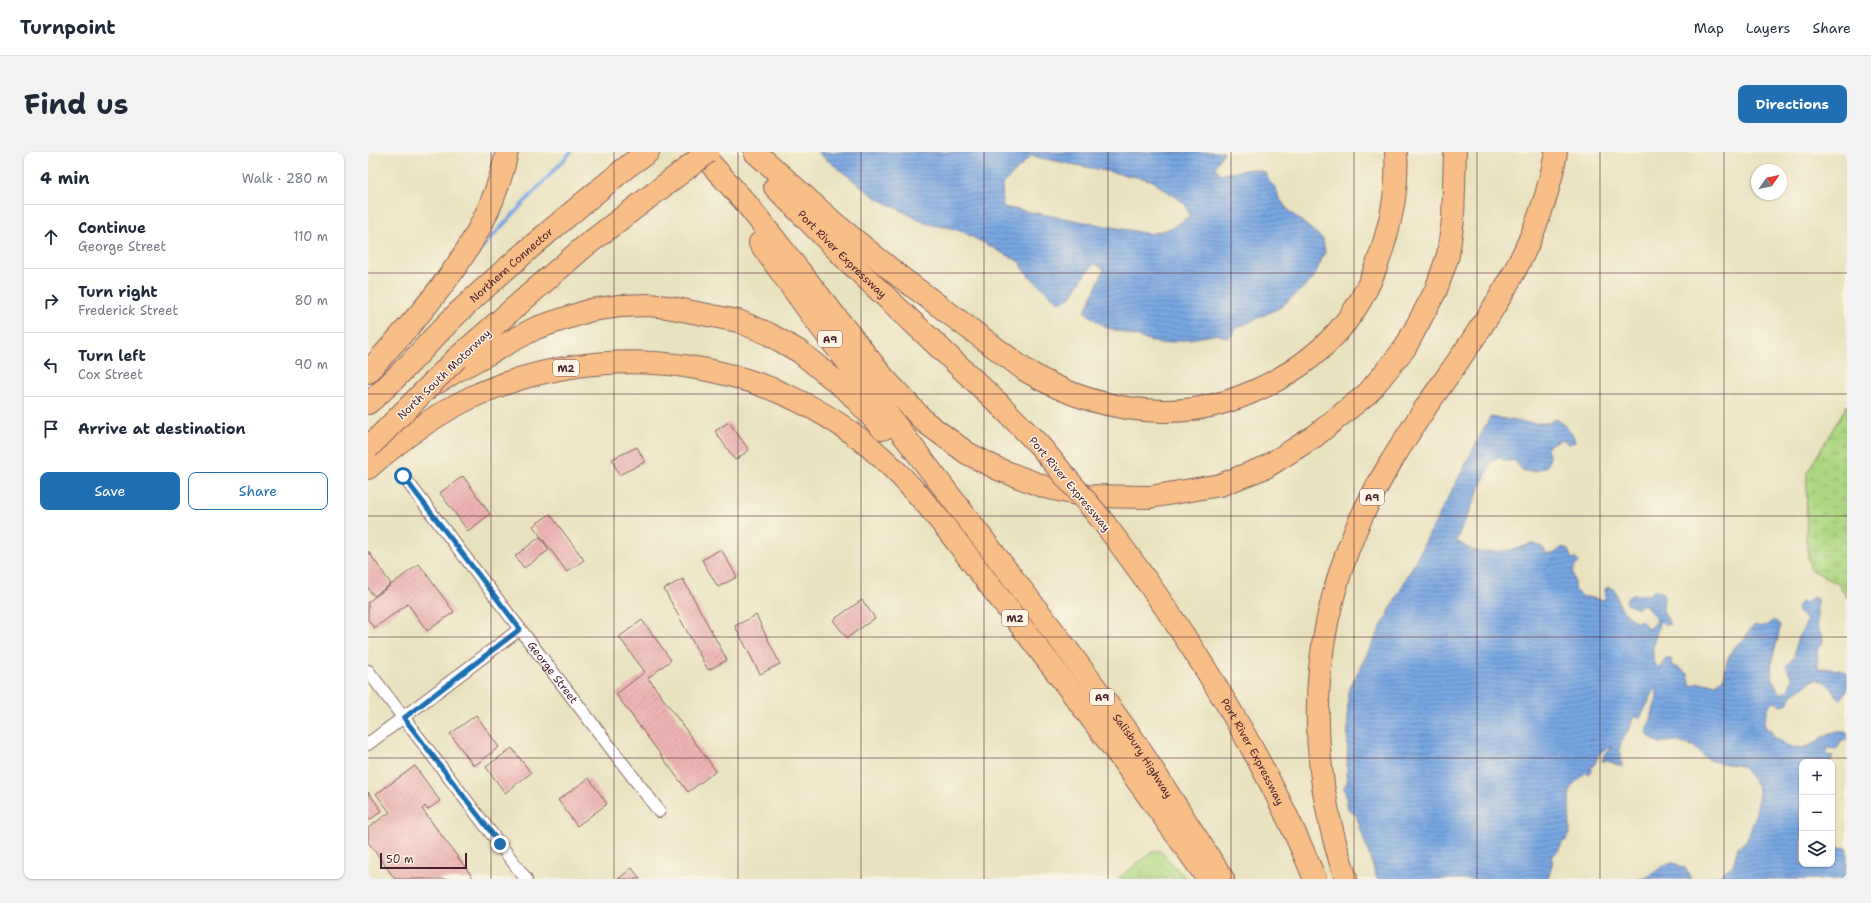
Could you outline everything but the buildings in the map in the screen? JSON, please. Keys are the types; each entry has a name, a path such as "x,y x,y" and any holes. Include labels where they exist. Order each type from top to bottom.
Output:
{"highway":[{"name":"Northern Connector","path":"368,403 385,390 458,313 512,262 635,159 648,152"},
{"path":"698,152 745,202 884,378 925,422 967,453 998,470 1045,487 1086,496 1150,497 1220,485 1266,467 1315,436 1368,393 1405,348 1436,290 1448,255 1453,220 1455,152"},
{"name":"A9","path":"698,152 717,184 817,322 970,523"},
{"name":"North South Motorway","path":"368,448 457,358 520,302 584,247 708,152"},
{"name":"Port River Expressway","path":"744,152 806,219 998,403 1039,445 1101,519 1143,574 1209,674 1275,793 1315,879"},
{"path":"756,152 834,223 899,276 1025,370 1070,394 1101,404 1133,409 1164,411 1197,408 1232,400 1264,387 1295,369 1324,345 1346,322 1366,290 1381,258 1393,210 1397,169 1396,152"},
{"name":"A9","path":"1346,879 1330,823 1322,778 1318,740 1318,682 1326,628 1334,593 1358,526 1383,476 1411,430 1492,310 1519,265 1542,213 1548,194 1556,152"},
{"path":"368,372 429,303 478,234 499,185 506,158"},
{"path":"368,436 414,399 456,371 536,328 591,310 620,306 649,305 667,307 738,321 767,333 800,352 850,394 970,523"},
{"name":"M2","path":"368,468 420,426 472,397 516,380 576,366 640,361 701,368 738,376 786,394 825,415 851,432 880,455 913,488 1075,696 1208,879"},
{"name":"Salisbury Highway","path":"970,523 1064,645 1131,736 1223,879"}],"street":[{"name":"George Street","path":"403,476 659,811"},
{"path":"368,744 520,629"},
{"path":"368,671 526,879"}],"green space":[{"path":"1847,405 1847,598 1838,584 1810,569 1806,540 1807,473"},
{"path":"1159,850 1187,879 1117,879 1152,852"}],"water":[{"path":"817,152 1224,152 1215,167 1220,174 1252,169 1265,172 1270,182 1276,188 1279,198 1290,212 1323,239 1325,252 1313,279 1281,307 1237,328 1228,339 1218,334 1161,344 1105,327 1085,312 1104,269 1095,264 1085,274 1070,298 1058,302 1025,272 1020,262 957,229 927,224 875,197","holes":["1031,156 1151,180 1185,204 1190,216 1171,228 1150,234 1003,207 1002,185"]},
{"path":"1490,417 1534,423 1550,422 1556,419 1568,429 1575,439 1575,442 1569,444 1562,439 1549,445 1547,450 1550,457 1547,466 1536,471 1523,471 1514,460 1508,461 1498,457 1492,461 1456,541 1470,549 1480,552 1495,552 1520,548 1531,543 1542,547 1547,554 1553,554 1563,547 1568,550 1572,559 1576,559 1579,562 1573,569 1573,574 1574,589 1581,596 1604,600 1606,595 1605,589 1609,587 1615,590 1622,609 1628,616 1637,622 1641,620 1648,629 1657,621 1645,604 1641,605 1637,609 1626,603 1627,598 1632,595 1649,595 1656,589 1664,594 1663,611 1670,624 1665,625 1660,620 1653,646 1653,662 1660,669 1666,659 1671,659 1672,666 1677,667 1688,674 1691,686 1698,683 1716,684 1724,678 1727,661 1733,648 1744,640 1751,628 1755,625 1764,626 1772,621 1776,621 1780,625 1772,660 1772,677 1775,685 1781,693 1788,691 1792,678 1786,666 1794,657 1797,639 1807,620 1798,612 1797,606 1801,602 1807,603 1813,597 1817,599 1817,626 1823,639 1822,644 1817,651 1818,668 1841,670 1847,673 1847,691 1841,699 1836,697 1833,690 1828,685 1815,679 1793,694 1788,703 1782,705 1774,702 1769,705 1764,724 1767,729 1771,730 1773,737 1796,748 1809,746 1832,732 1839,731 1847,733 1847,739 1841,742 1837,749 1826,748 1827,755 1833,756 1832,759 1799,759 1799,867 1835,867 1835,846 1847,848 1847,866 1845,868 1847,879 1709,879 1720,875 1733,865 1738,847 1746,841 1755,818 1759,795 1757,785 1742,766 1715,762 1707,759 1693,746 1674,741 1659,743 1652,739 1647,733 1657,697 1656,687 1640,718 1633,717 1622,741 1619,750 1621,753 1622,767 1608,761 1602,761 1604,756 1612,747 1610,746 1598,755 1595,764 1591,767 1592,771 1588,774 1586,772 1571,787 1569,796 1570,831 1566,840 1562,843 1558,851 1552,856 1553,861 1548,879 1377,879 1356,815 1348,809 1344,787 1347,783 1348,691"},
{"path":"1672,862 1686,869 1691,879 1638,879 1647,877 1663,866"}],"waterway":[{"path":"478,252 571,152"}],"route":[{"path":"403,476 520,629 404,718 500,844"}]}
